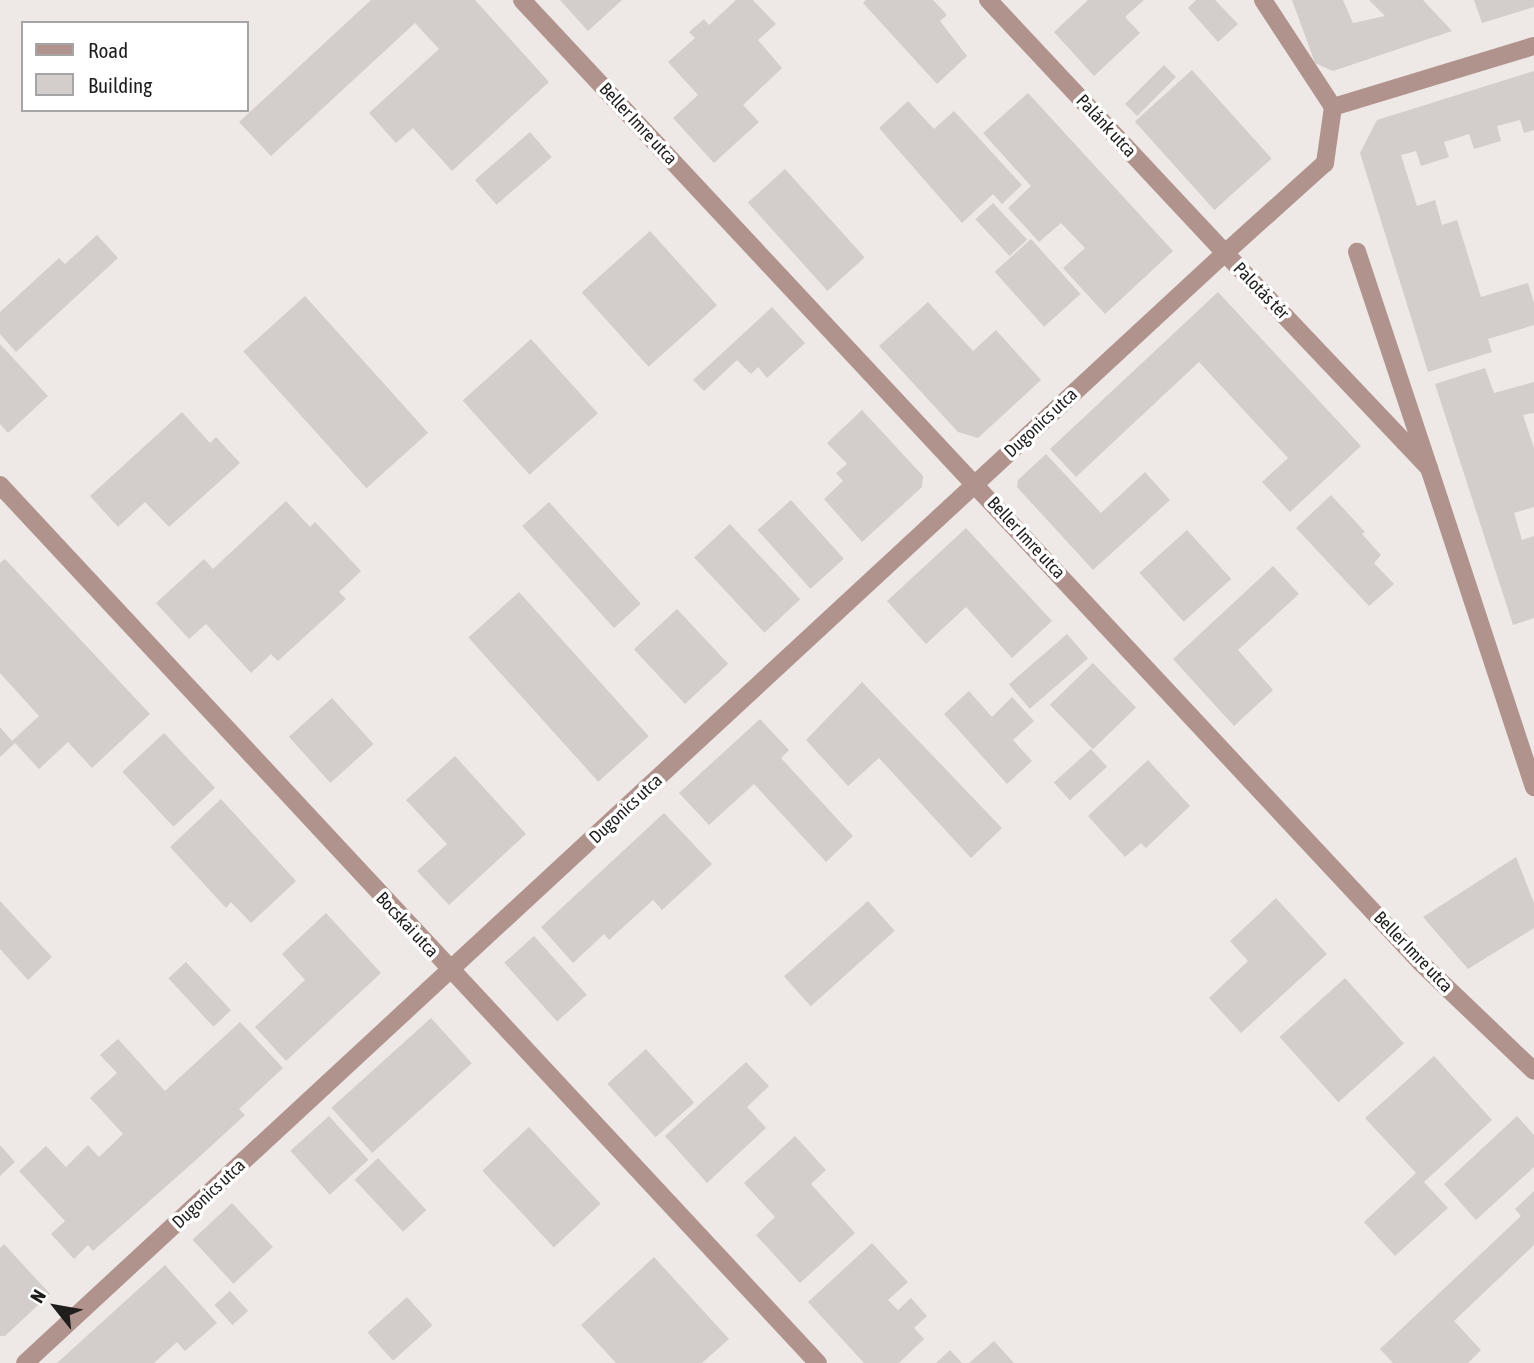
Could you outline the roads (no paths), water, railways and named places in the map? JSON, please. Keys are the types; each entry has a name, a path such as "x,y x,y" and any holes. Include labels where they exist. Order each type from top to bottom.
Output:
{"street":[{"name":"Beller Imre utca","path":"522,0 1421,962 1534,1071"},
{"name":"Palánk utca","path":"988,0 1224,253"},
{"path":"1263,0 1333,107 1534,46"},
{"name":"Palotás tér","path":"1333,107 1325,163 1224,253 1429,468"},
{"name":"Palotás tér","path":"1357,252 1534,787"},
{"name":"Dugonics utca","path":"25,1363 451,972 1224,253"},
{"name":"Bocskai utca","path":"0,485 818,1363"}]}
